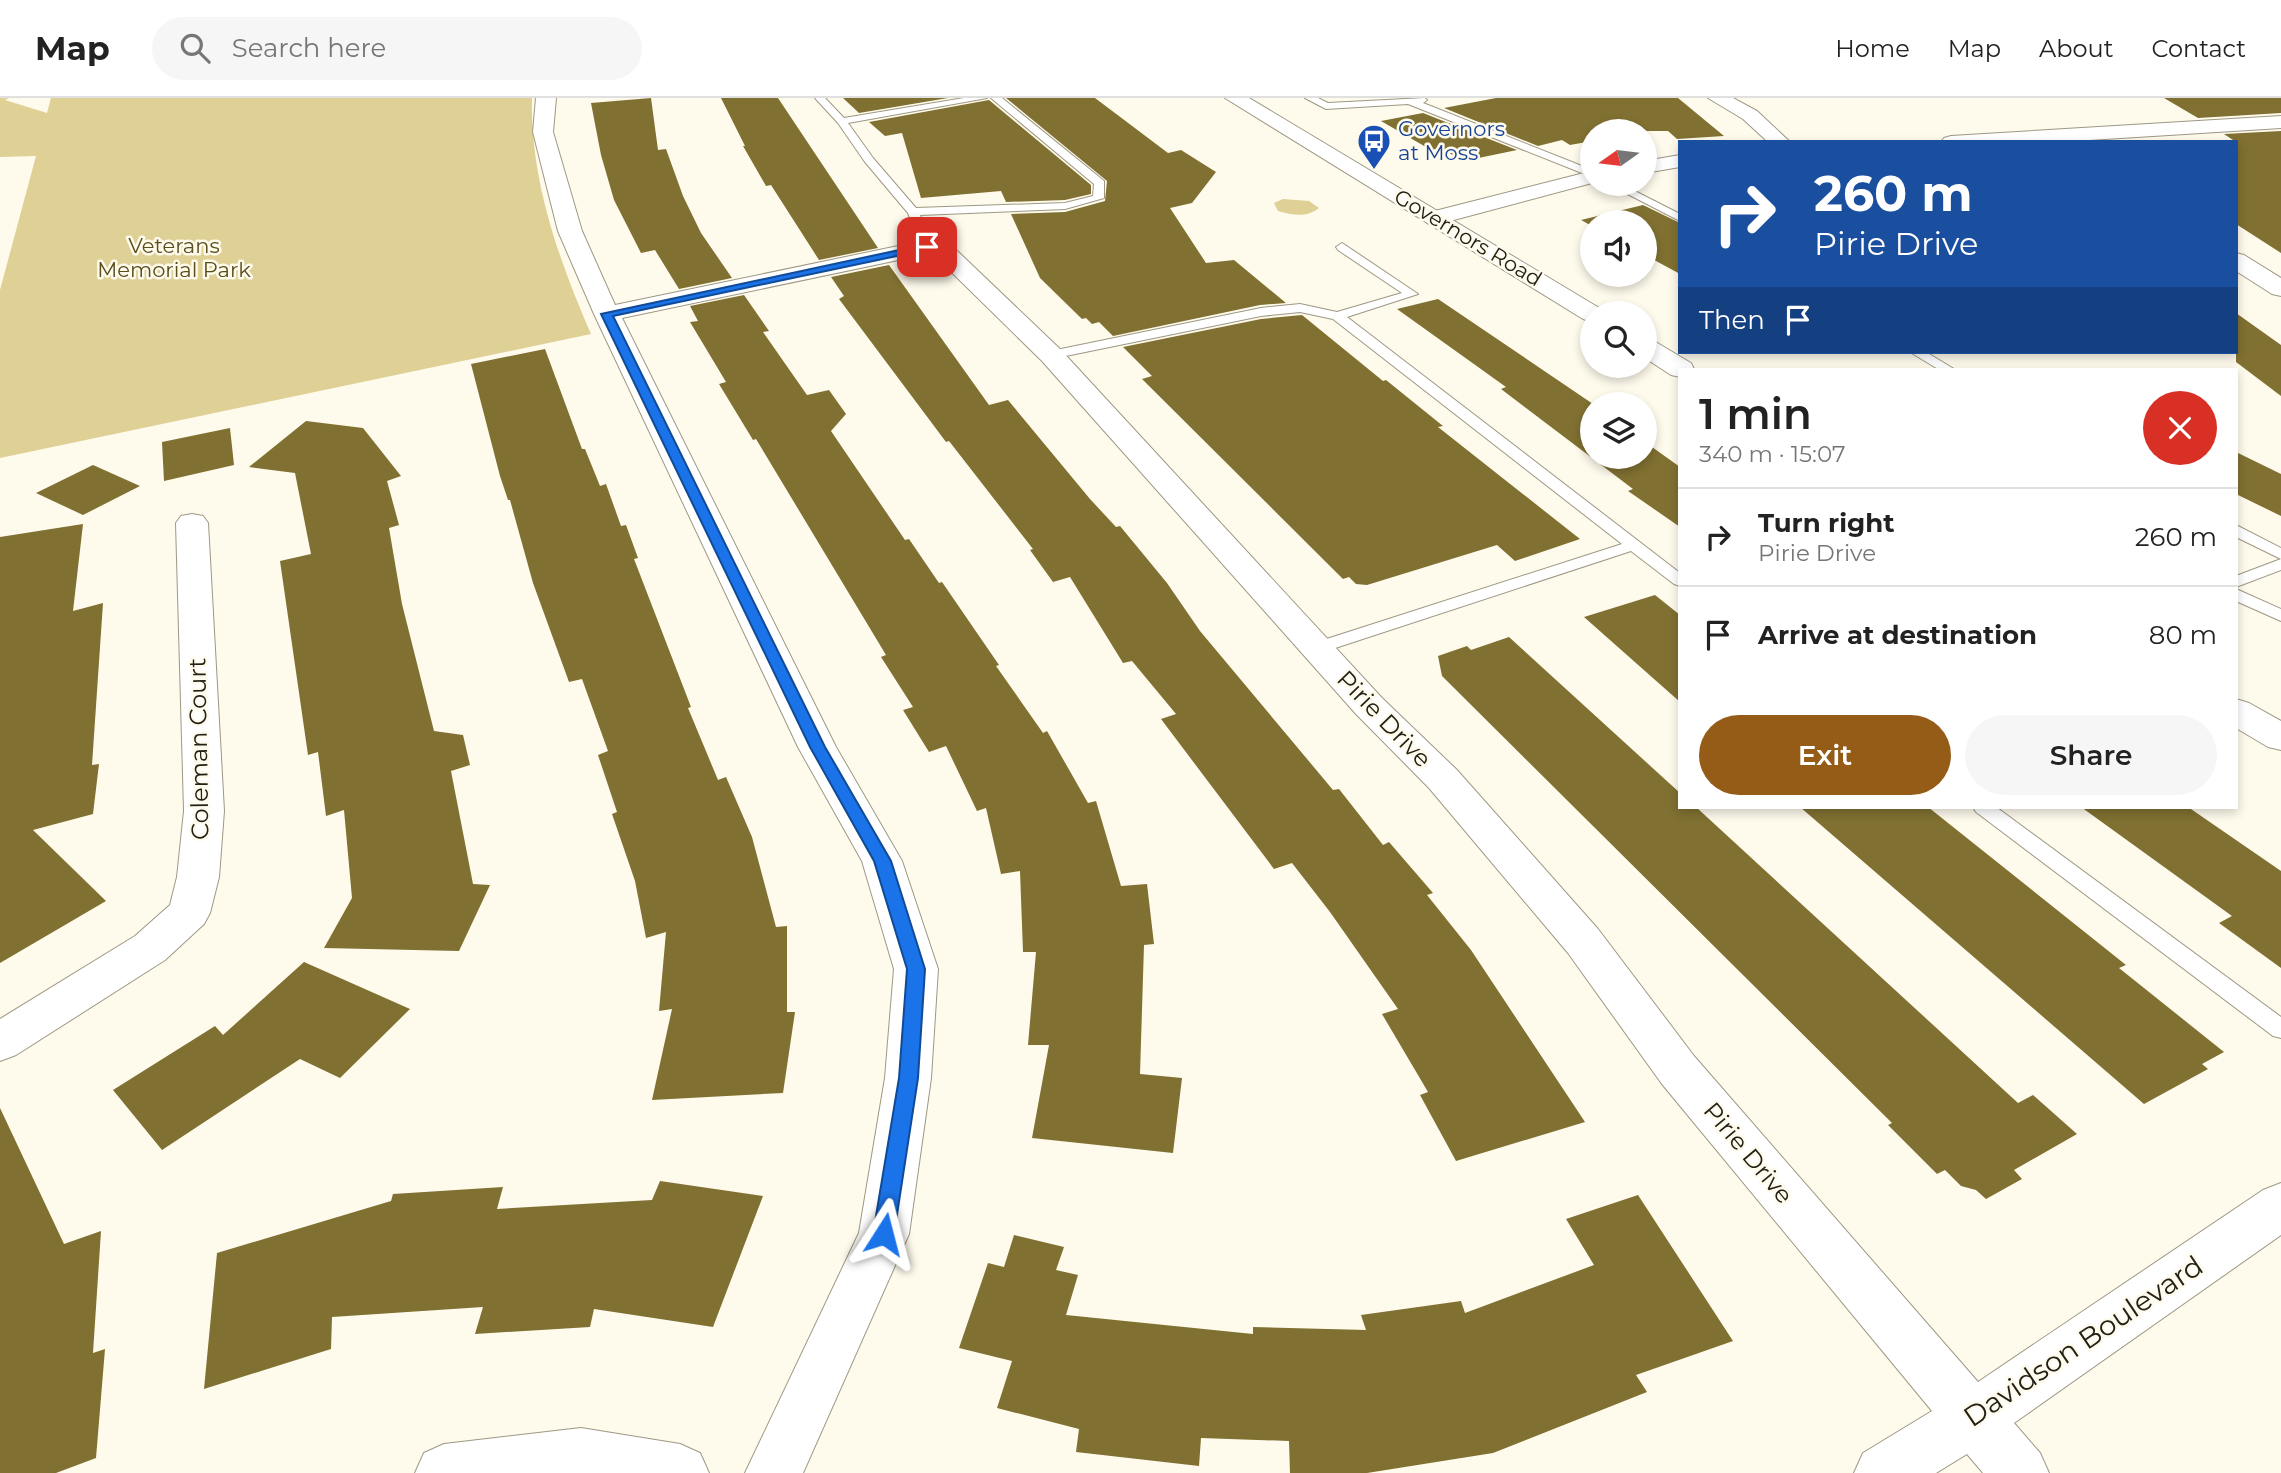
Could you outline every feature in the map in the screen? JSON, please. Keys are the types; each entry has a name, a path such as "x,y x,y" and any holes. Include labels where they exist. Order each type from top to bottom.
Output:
{"street":[{"path":"546,98 543,132 570,231 607,314 817,747 882,861 916,969 908,1078 884,1234 774,1473"},
{"name":"Governors Road","path":"1235,98 1580,307"},
{"path":"1718,98 1750,115 1778,140"},
{"path":"2023,140 2281,122"},
{"path":"1657,165 1678,161"},
{"path":"1435,218 1511,200 1536,190 1580,179"},
{"path":"1413,205 1500,190 1536,190"},
{"path":"607,314 927,247"},
{"name":"Pirie Drive","path":"927,247 943,250 965,269 1051,355 1369,706 1443,779 1583,941 1678,1070 2020,1473"},
{"path":"2238,261 2281,289"},
{"path":"1657,354 1680,368"},
{"name":"Coleman Court","path":"0,1042 150,948 189,913 198,877 204,811 192,523"},
{"path":"2238,712 2281,738"},
{"name":"Davidson Boulevard","path":"1882,1473 1972,1419 2281,1206"},
{"path":"444,1473 581,1457 680,1473"}],"lane":[{"path":"820,98 842,121 869,160 913,212 927,247"},
{"path":"842,121 982,98"},
{"path":"913,212 1065,206 1098,198 1100,183 996,98"},
{"path":"1310,98 1326,106 1412,103 1432,98"},
{"path":"1412,103 1580,171"},
{"path":"1635,196 1678,218"},
{"path":"1337,316 1412,294 1342,247"},
{"path":"1051,355 1261,312 1300,308 1337,316 1678,579"},
{"path":"1921,354 1945,368"},
{"path":"2238,531 2281,554"},
{"path":"1317,648 1633,545"},
{"path":"2238,581 2281,564"},
{"path":"2238,595 2281,616"},
{"path":"1986,809 2281,1028"}],"green space":[{"name":"Veterans Memorial Park","path":"0,98 9,98 5,100 47,113 51,98 532,98 541,189 568,278 591,334 0,458 0,290 36,156 0,157"},
{"path":"1283,199 1309,201 1319,208 1304,214 1278,211 1274,203"}],"building":[{"path":"651,98 658,150 666,149 683,196 701,233 732,278 679,289 655,250 641,253 614,200 601,155 591,103"},
{"path":"721,98 778,98 878,248 819,260 771,185 766,186 743,146"},
{"path":"843,98 948,98 859,113"},
{"path":"1006,98 1095,98 1168,153 1181,150 1216,172 1192,203 1170,208 1206,263 1234,260 1286,303 1260,305 1113,336 1099,322 1092,324 1086,318 1082,319 1040,278 1011,214 1065,212 1105,201 1107,181"},
{"path":"1496,98 1678,98 1724,136 1677,139 1668,131 1657,131 1657,119 1580,119 1580,143 1570,145 1562,140 1538,146 1444,108"},
{"path":"2164,98 2281,98 2281,113 2198,118"},
{"path":"989,100 1091,185 1091,194 1065,200 1006,202 1001,191 921,198 902,133 885,136 869,122"},
{"path":"1423,113 1517,150 1464,161 1440,148 1431,150 1381,121"},
{"path":"2281,131 2281,253 2238,225 2238,140 2224,134"},
{"path":"1643,205 1653,210 1622,210"},
{"path":"1657,212 1678,222 1678,273 1657,262"},
{"path":"889,265 989,405 1008,400 1090,499 1116,527 1120,526 1167,583 1200,631 1333,790 1339,789 1383,845 1389,842 1433,893 1427,895 1471,950 1585,1122 1456,1161 1420,1095 1428,1092 1382,1014 1398,1009 1330,912 1292,863 1274,869 1161,719 1176,714 1132,661 1123,663 1070,577 1053,582 1030,550 1033,549 949,441 946,442 839,299 844,296 831,277"},
{"path":"744,295 769,331 763,332 807,395 829,390 846,414 831,431 905,540 909,539 939,583 942,582 1043,733 1047,731 1088,803 1096,801 1121,886 1147,884 1154,944 1144,945 1140,1074 1182,1078 1173,1153 1032,1138 1049,1045 1028,1045 1036,952 1023,952 1020,871 1001,874 986,808 977,811 946,746 929,752 903,710 913,707 881,657 886,655 756,439 753,440 719,384 726,382 690,322 698,321 690,306"},
{"path":"1438,299 1580,395 1580,449 1501,389 1506,387 1397,309"},
{"path":"2238,314 2281,345 2281,396 2236,362"},
{"path":"1302,315 1580,539 1515,561 1497,545 1367,585 1356,584 1349,577 1343,579 1142,379 1152,376 1123,347 1261,319"},
{"path":"545,349 582,449 585,449 600,486 606,484 621,526 626,525 638,558 634,559 691,707 688,708 718,780 726,777 752,837 776,927 787,926 787,1012 795,1012 783,1093 652,1100 672,1009 659,1011 666,932 646,938 635,881 612,814 617,812 598,755 608,751 582,679 569,682 533,583 510,500 500,476 471,364"},
{"path":"306,421 363,428 401,476 387,481 399,525 389,528 402,604 434,731 463,735 470,765 451,771 473,884 490,885 459,951 324,948 352,898 344,810 326,816 318,752 308,755 280,561 311,554 295,473 249,467"},
{"path":"230,428 234,465 164,481 162,442"},
{"path":"1657,451 1678,466 1678,526 1628,491 1633,489 1607,469 1657,469"},
{"path":"2238,453 2281,474 2281,516 2238,495"},
{"path":"93,465 140,486 83,515 36,493"},
{"path":"83,524 73,611 103,603 92,765 99,764 93,814 33,830 106,901 0,963 0,537"},
{"path":"1655,595 1678,613 1678,700 1584,617"},
{"path":"1509,637 1678,791 1678,809 1698,809 2018,1103 2033,1095 2077,1134 2014,1170 2022,1179 1986,1199 1976,1190 1961,1186 1945,1170 1937,1174 1888,1125 1892,1123 1442,676 1438,656 1467,646 1471,650"},
{"path":"1802,809 1931,809 2126,965 2119,968 2224,1052 2202,1064 2208,1069 2144,1104"},
{"path":"2084,809 2191,809 2281,871 2281,968 2219,923 2232,916"},
{"path":"304,962 410,1009 340,1078 300,1059 162,1150 113,1090 215,1026 223,1035"},
{"path":"0,1108 64,1244 101,1231 93,1353 105,1349 96,1458 56,1473 0,1473"},
{"path":"660,1181 763,1196 713,1327 594,1309 590,1327 475,1334 483,1307 332,1317 331,1349 204,1389 217,1253 391,1201 393,1194 503,1187 497,1209 652,1200"},
{"path":"1638,1195 1733,1341 1636,1375 1647,1392 1493,1453 1367,1473 1290,1473 1289,1441 1201,1438 1199,1466 1076,1452 1079,1429 997,1408 1012,1361 959,1348 988,1263 1004,1267 1014,1235 1064,1247 1056,1270 1078,1275 1066,1315 1253,1334 1253,1327 1366,1330 1361,1315 1461,1301 1465,1313 1594,1265 1566,1219"}],"place":[{"name":"Governors at Moss","path":"1374,171"}],"route":[{"path":"884,1234 908,1078 916,969 882,861 817,747 607,314 927,247"}]}
